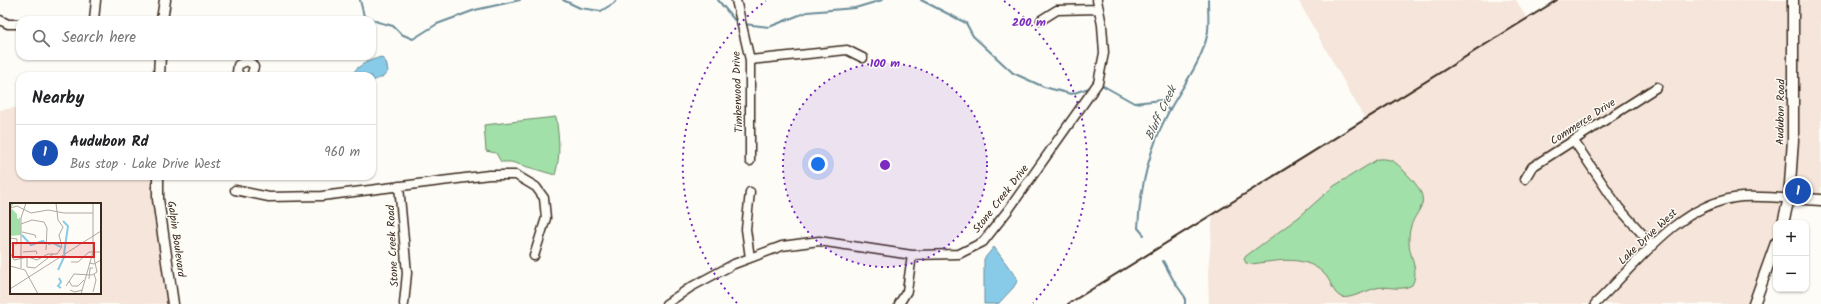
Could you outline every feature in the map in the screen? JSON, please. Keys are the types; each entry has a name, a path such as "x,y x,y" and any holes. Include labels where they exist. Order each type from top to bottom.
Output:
{"street":[{"path":"94,16 96,0"},
{"path":"163,16 165,0"},
{"name":"Timberwood Drive","path":"736,0 750,60 750,161"},
{"name":"Stone Creek Drive","path":"666,304 691,287 734,264 782,246 819,241 912,255 959,254 983,242 1009,209 1098,83 1104,53 1097,0"},
{"name":"Audubon Road","path":"1784,220 1789,198 1793,140 1793,0"},
{"path":"1041,20 1057,10 1099,9"},
{"path":"0,20 8,24 16,24"},
{"path":"750,60 846,50 863,58"},
{"path":"159,72 160,60"},
{"path":"238,72 237,68 242,60"},
{"path":"245,60 252,64 253,72"},
{"name":"Commerce Drive","path":"1526,179 1532,167 1657,87"},
{"path":"1574,141 1619,208 1652,246"},
{"path":"235,190 269,196 322,196 488,175 516,175 536,187 544,198 546,218 534,256"},
{"name":"Galpin Boulevard","path":"158,180 158,199 173,304"},
{"name":"Stone Creek Road","path":"399,186 407,273 404,304"},
{"path":"750,192 746,229 750,258"},
{"name":"Lake Drive West","path":"1595,304 1680,220 1705,206 1734,198 1789,198 1821,200"},
{"path":"1754,304 1773,252"},
{"path":"899,304 907,291 912,255"}],"shaded area":[{"path":"1298,0 1516,0 1527,19 1557,0 1821,0 1821,200 1789,198 1782,220 1773,220 1773,246 1754,304 1209,304 1208,273 1213,213 1365,119"},
{"path":"16,108 16,180 158,180 173,304 0,304 0,110"}],"green space":[{"path":"556,117 559,146 555,175 511,162 501,162 496,153 486,151 484,125"},
{"path":"1378,159 1386,159 1396,163 1421,193 1421,207 1413,220 1410,229 1409,247 1415,269 1412,285 1403,288 1380,287 1344,298 1336,293 1327,277 1319,269 1310,264 1292,260 1251,264 1246,263 1244,259 1246,256 1299,217 1334,186"}],"water":[{"path":"381,57 386,62 388,71 383,77 376,80 376,72 354,72 360,66"},
{"path":"994,247 1018,280 1013,288 998,304 984,304 984,259"}],"waterway":[{"path":"360,0 364,16"},
{"path":"376,21 393,26 401,34 413,39 437,24 475,10 520,0"},
{"path":"563,0 580,8 601,11 614,3 616,0"},
{"path":"718,0 737,23 740,23"},
{"path":"744,24 769,27 807,12 855,8 882,0"},
{"path":"921,0 966,23 973,36 1013,73 1044,87 1071,94 1092,87"},
{"name":"Bluff Creek","path":"1144,235 1138,228 1139,213 1151,153 1169,111 1202,52 1208,31 1208,0"},
{"path":"1100,84 1134,103 1162,100 1169,111"},
{"name":"Bluff Creek","path":"1163,261 1175,283 1185,297 1185,304"}],"railway":[{"path":"1068,304 1557,0"}],"place":[{"name":"Audubon Rd","path":"1798,191"}]}
